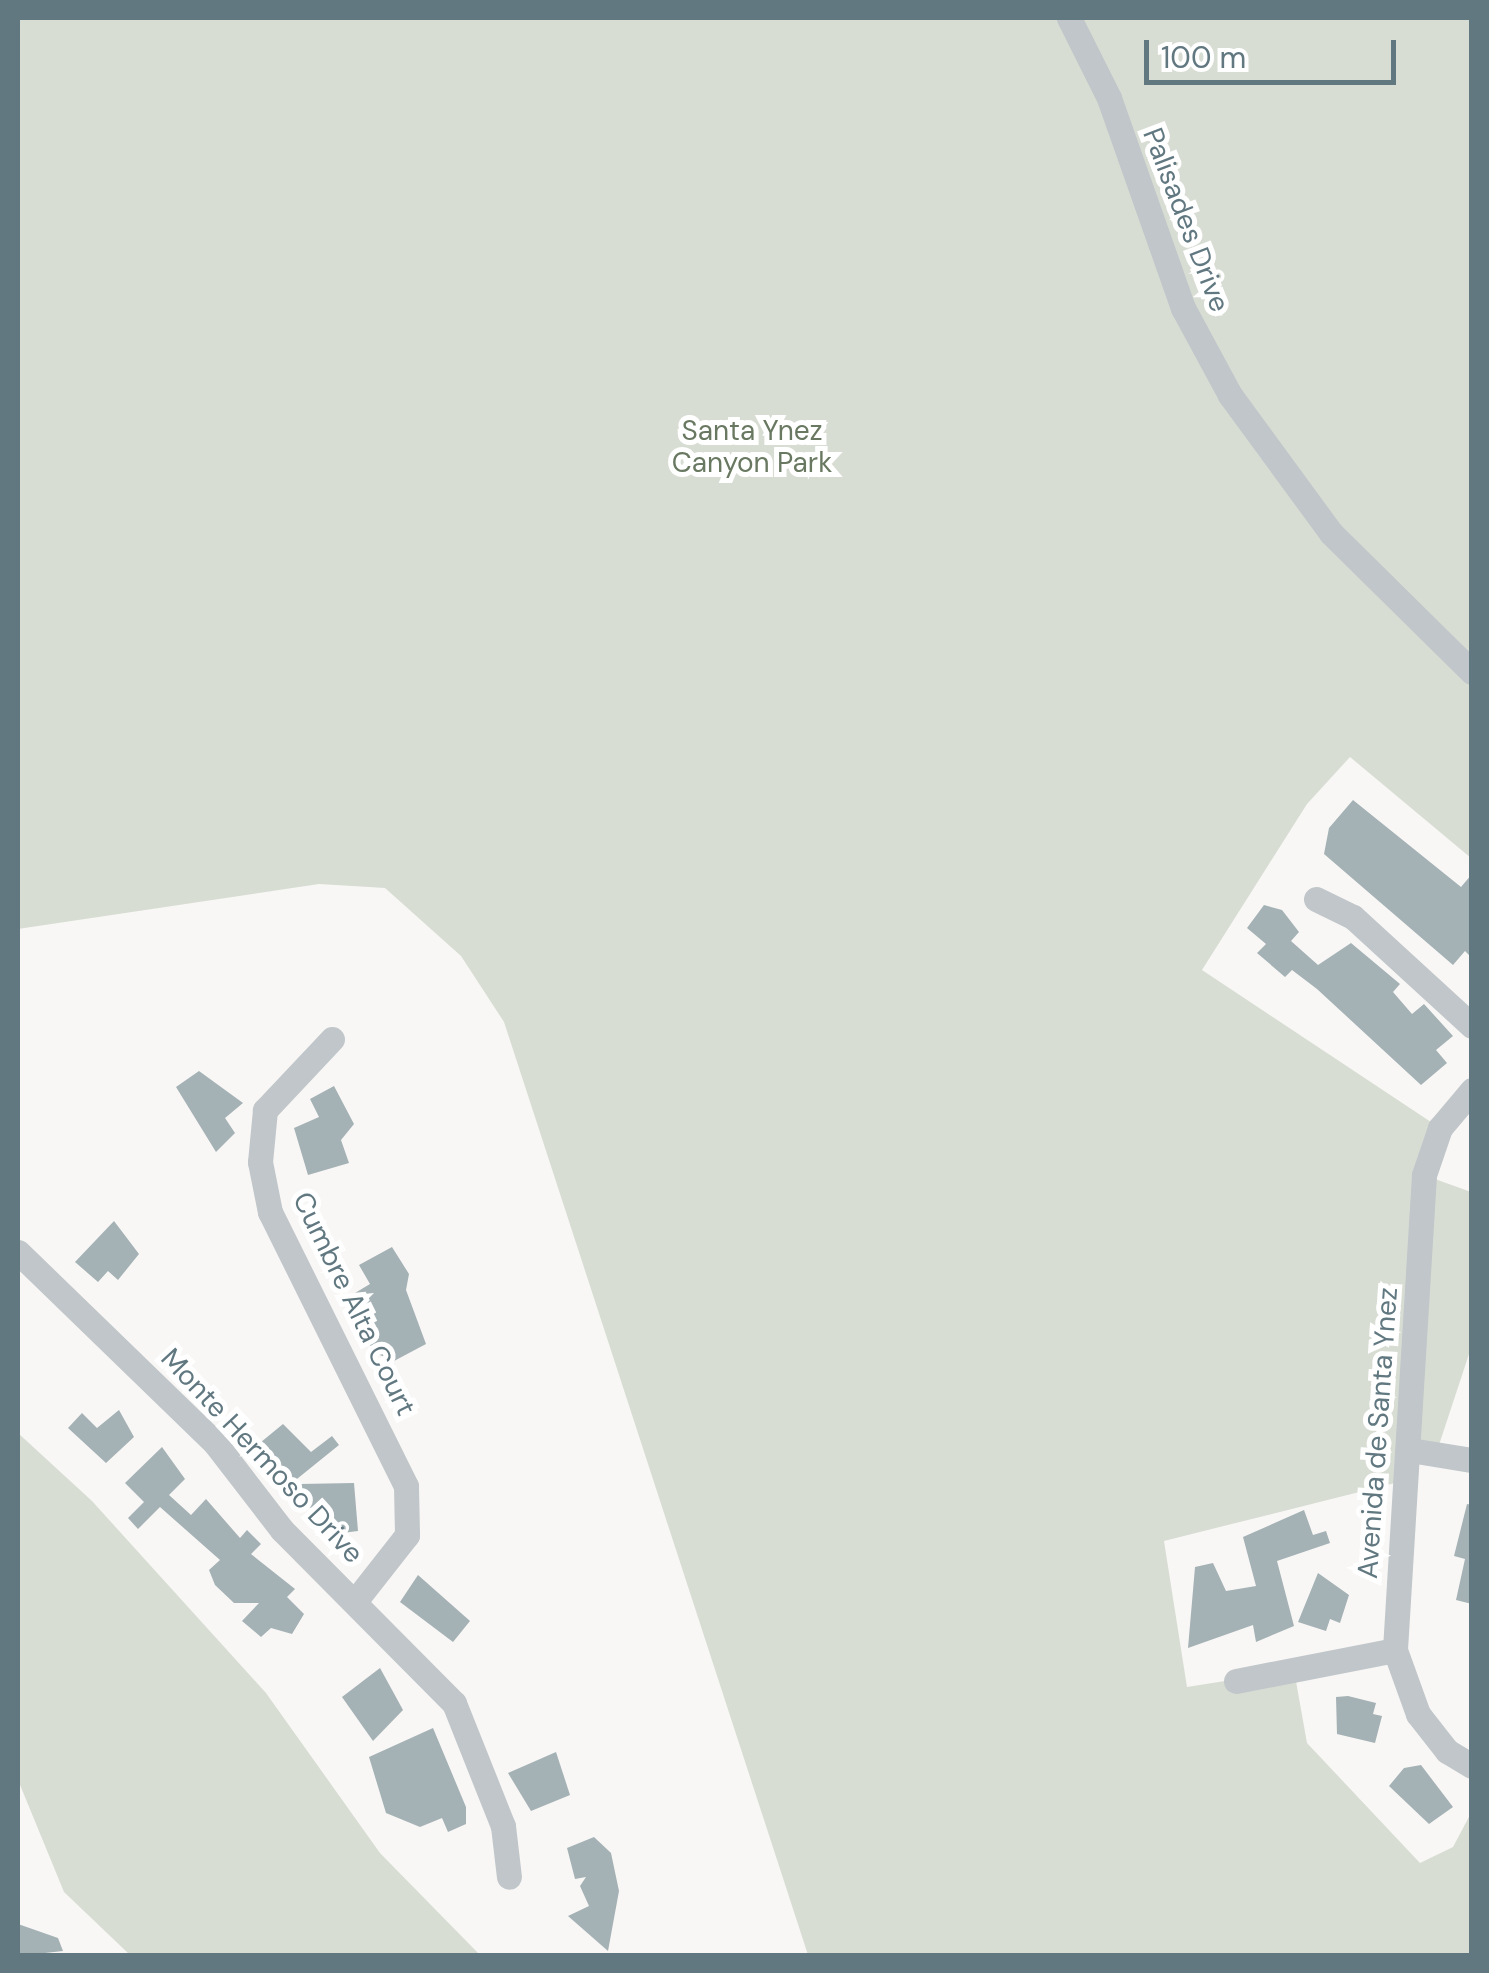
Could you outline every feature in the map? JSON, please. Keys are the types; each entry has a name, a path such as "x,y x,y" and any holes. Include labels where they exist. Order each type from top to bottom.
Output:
{"street":[{"name":"Palisades Drive","path":"1069,18 1109,98 1183,308 1274,464 1331,534 1472,672"},
{"name":"Palisades Drive","path":"1331,534 1472,653"},
{"path":"1316,899 1354,917 1472,1026"},
{"name":"Cumbre Alta Court","path":"332,1040 266,1110 260,1162 270,1212 406,1486 408,1535 356,1600"},
{"name":"Avenida de Santa Ynez","path":"1472,1090 1440,1128 1424,1175 1395,1650 1418,1714 1446,1752 1472,1766"},
{"name":"Monte Hermoso Drive","path":"18,1252 215,1442 282,1530 356,1600 454,1703 503,1826 510,1877"},
{"path":"1410,1450 1472,1460"},
{"path":"1236,1681 1395,1650"}],"green space":[{"name":"Santa Ynez Canyon Park","path":"18,18 1471,18 1471,858 1350,757 1307,804 1202,970 1440,1128 1424,1175 1471,1192 1471,1348 1436,1454 1410,1450 1407,1480 1164,1541 1187,1687 1294,1670 1307,1743 1420,1863 1453,1847 1471,1813 1471,1955 808,1955 504,1022 461,956 385,888 319,884 18,929"},
{"path":"18,1433 92,1501 266,1693 380,1853 480,1955 130,1955 64,1892 18,1780"}],"building":[{"path":"1353,800 1461,887 1472,874 1472,958 1465,951 1453,965 1324,854 1329,828"},
{"path":"1264,905 1282,910 1299,932 1291,941 1318,965 1351,943 1400,984 1393,992 1412,1014 1424,1004 1453,1036 1436,1050 1447,1063 1421,1085 1317,989 1292,970 1285,977 1257,953 1266,944 1247,928"},
{"path":"199,1071 243,1103 225,1118 235,1133 216,1152 176,1087"},
{"path":"334,1086 354,1124 341,1140 349,1163 308,1175 294,1128 319,1117 310,1099"},
{"path":"114,1221 139,1254 118,1280 108,1271 98,1282 75,1262"},
{"path":"392,1247 409,1274 406,1290 426,1344 394,1361 373,1352 350,1296 370,1284 359,1265"},
{"path":"119,1410 134,1437 106,1463 68,1428 82,1413 97,1428"},
{"path":"283,1424 311,1452 332,1436 339,1445 287,1487 255,1447"},
{"path":"162,1447 185,1479 169,1495 191,1515 206,1499 240,1538 247,1530 261,1544 251,1554 295,1589 287,1597 304,1614 292,1634 271,1628 261,1637 242,1621 259,1603 234,1603 215,1585 209,1570 220,1560 160,1507 138,1529 128,1518 144,1502 125,1483"},
{"path":"354,1483 358,1531 334,1534 327,1507 302,1508 300,1484"},
{"path":"1467,1504 1472,1505 1472,1604 1456,1600 1465,1559 1454,1556"},
{"path":"1304,1510 1313,1535 1326,1531 1330,1543 1277,1561 1294,1626 1256,1642 1253,1625 1188,1648 1195,1567 1213,1563 1226,1591 1256,1586 1243,1537"},
{"path":"1318,1573 1349,1595 1340,1623 1330,1619 1326,1631 1298,1622"},
{"path":"418,1575 470,1621 453,1642 400,1602"},
{"path":"380,1668 403,1710 373,1741 342,1697"},
{"path":"1336,1697 1376,1703 1373,1714 1382,1716 1375,1743 1337,1734"},
{"path":"433,1728 466,1807 466,1824 448,1832 442,1818 420,1827 386,1813 369,1757"},
{"path":"556,1752 570,1795 531,1811 508,1773"},
{"path":"1421,1765 1453,1807 1429,1824 1389,1786 1404,1768"},
{"path":"594,1837 611,1853 619,1891 608,1951 568,1916 589,1906 580,1886 586,1877 575,1879 567,1848"},
{"path":"18,1924 58,1938 63,1951 18,1956"}]}
